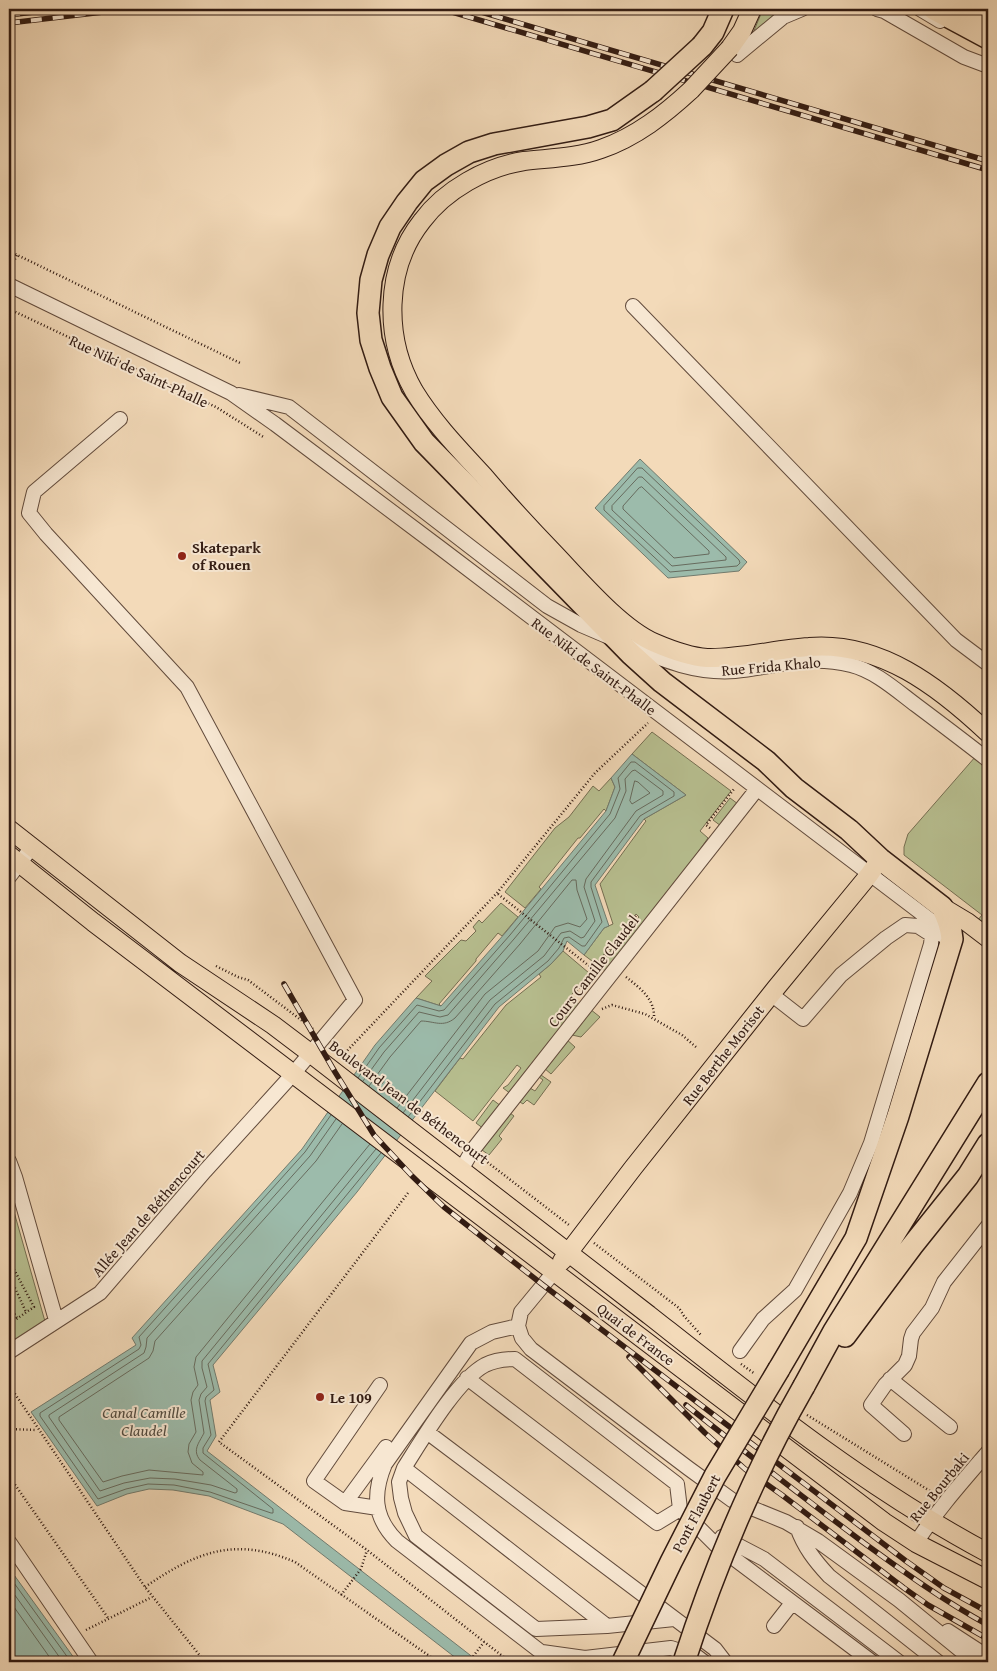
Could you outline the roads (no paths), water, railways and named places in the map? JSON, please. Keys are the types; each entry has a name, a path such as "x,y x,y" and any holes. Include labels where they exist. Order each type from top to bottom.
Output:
{"highway":[{"path":"723,9 713,32 702,46 653,91 612,120 588,127 485,146 446,164 424,181 390,227 378,255 371,280 368,314 371,340 392,397 424,442 618,641 662,682 766,761 794,788 849,830 875,867 942,907 952,929 950,945"},
{"path":"934,9 988,38"},
{"path":"967,9 988,21"},
{"name":"Pont Flaubert","path":"623,1662 666,1570 769,1374 856,1238 898,1116 950,945"},
{"path":"684,1662 711,1584 734,1526 772,1444 834,1331 988,1083"},
{"path":"807,1381 838,1347 912,1246 968,1176 988,1144"}],"main road":[{"path":"752,9 733,52 681,100 650,124 626,139 599,150 573,156 520,162 498,168 472,179 452,192 428,213 410,236 400,258 394,282 392,302 393,329 398,352 414,390 442,430 538,536 603,603 631,628 652,642 705,658 811,646 841,648 872,654 898,664 920,678 986,728"},
{"name":"Boulevard Jean de Béthencourt","path":"9,829 180,963 273,1025 310,1053"},
{"path":"12,865 93,922 293,1074"},
{"name":"Rue Berthe Morisot","path":"554,1272 633,1168 875,867"},
{"path":"942,907 967,922 988,938"},
{"name":"Quai de France","path":"310,1053 723,1373 818,1444 930,1521 988,1553"},
{"name":"Quai de France","path":"293,1074 876,1516 916,1543 988,1580"}],"street":[{"path":"733,52 783,17 802,9"},
{"path":"877,9 884,11 964,57 988,66"},
{"path":"899,9 988,60"},
{"path":"920,9 988,48"},
{"name":"Rue Niki de Saint-Phalle","path":"9,285 232,393 875,867 933,922 950,945"},
{"path":"634,306 956,640 988,664"},
{"name":"Rue Niki de Saint-Phalle","path":"232,393 289,407 547,606 618,641"},
{"name":"Allée Jean de Béthencourt","path":"9,1352 100,1293 205,1171 293,1074 355,1000 187,687 46,534 29,513 34,492 120,419"},
{"name":"Rue Frida Khalo","path":"618,641 675,665 701,670 734,671 797,660 826,661 853,665 871,673 889,685 988,760"},
{"name":"Cours Camille Claudel","path":"461,1170 472,1151 753,794"},
{"path":"12,865 32,847"},
{"path":"738,1355 763,1319 795,1290 850,1193 871,1144 932,944 932,935 918,926 905,925 841,975 803,1019 771,994"},
{"path":"9,1161 56,1320"},
{"path":"904,1434 871,1405 890,1379 905,1364 909,1356 913,1333 932,1308 944,1282 988,1226"},
{"path":"554,1272 521,1312 518,1321 522,1338 531,1349 732,1500 797,1527 818,1541 899,1600 975,1662"},
{"path":"518,1326 492,1332 471,1343 385,1464 377,1489 378,1508 384,1525 397,1541 554,1662"},
{"path":"345,1503 465,1340 469,1336 481,1337"},
{"path":"674,1618 607,1626 536,1629 416,1536 405,1513 399,1482 404,1468 427,1432 467,1378 484,1365 515,1359 678,1484 680,1509 716,1544 872,1662"},
{"path":"467,1378 657,1523 680,1509"},
{"path":"890,1379 950,1427"},
{"path":"378,1508 345,1503 314,1481 380,1385"},
{"path":"427,1432 715,1649 725,1662"},
{"name":"Rue Bourbaki","path":"916,1543 930,1521 988,1452"},
{"path":"404,1468 607,1626"},
{"path":"680,1509 721,1537 764,1559 899,1662"},
{"path":"797,1527 806,1547 829,1576 938,1662"},
{"path":"9,1542 92,1662"},
{"path":"899,1600 988,1657"},
{"path":"774,1626 792,1602"},
{"path":"540,1652 585,1658 671,1648 696,1656 704,1662"}],"water":[{"path":"640,459 747,562 739,571 668,578 595,508"},
{"name":"Canal Camille Claudel","path":"632,754 686,795 644,819 595,885 609,926 604,928 584,955 567,941 563,951 551,964 499,1007 357,1192 213,1365 220,1392 210,1400 216,1436 207,1451 479,1662 461,1662 283,1524 209,1496 173,1490 149,1489 127,1494 97,1506 31,1412 136,1345 132,1338 302,1149 375,1045 416,998 441,1006 506,932 606,811 615,787 611,778"},
{"path":"9,1568 77,1662 9,1662"}],"railway":[{"path":"9,15 59,9"},
{"path":"9,23 129,9"},
{"path":"442,9 988,170"},
{"path":"471,9 988,161"},
{"path":"284,984 374,1135 444,1207 543,1285 906,1561 944,1588 988,1612"},
{"path":"629,1357 705,1433 745,1469 928,1605 988,1639"},
{"path":"686,1405 864,1543 940,1596 988,1625"}],"place":[{"name":"Skatepark of Rouen","path":"182,556"},
{"name":"Le 109","path":"320,1397"}]}
